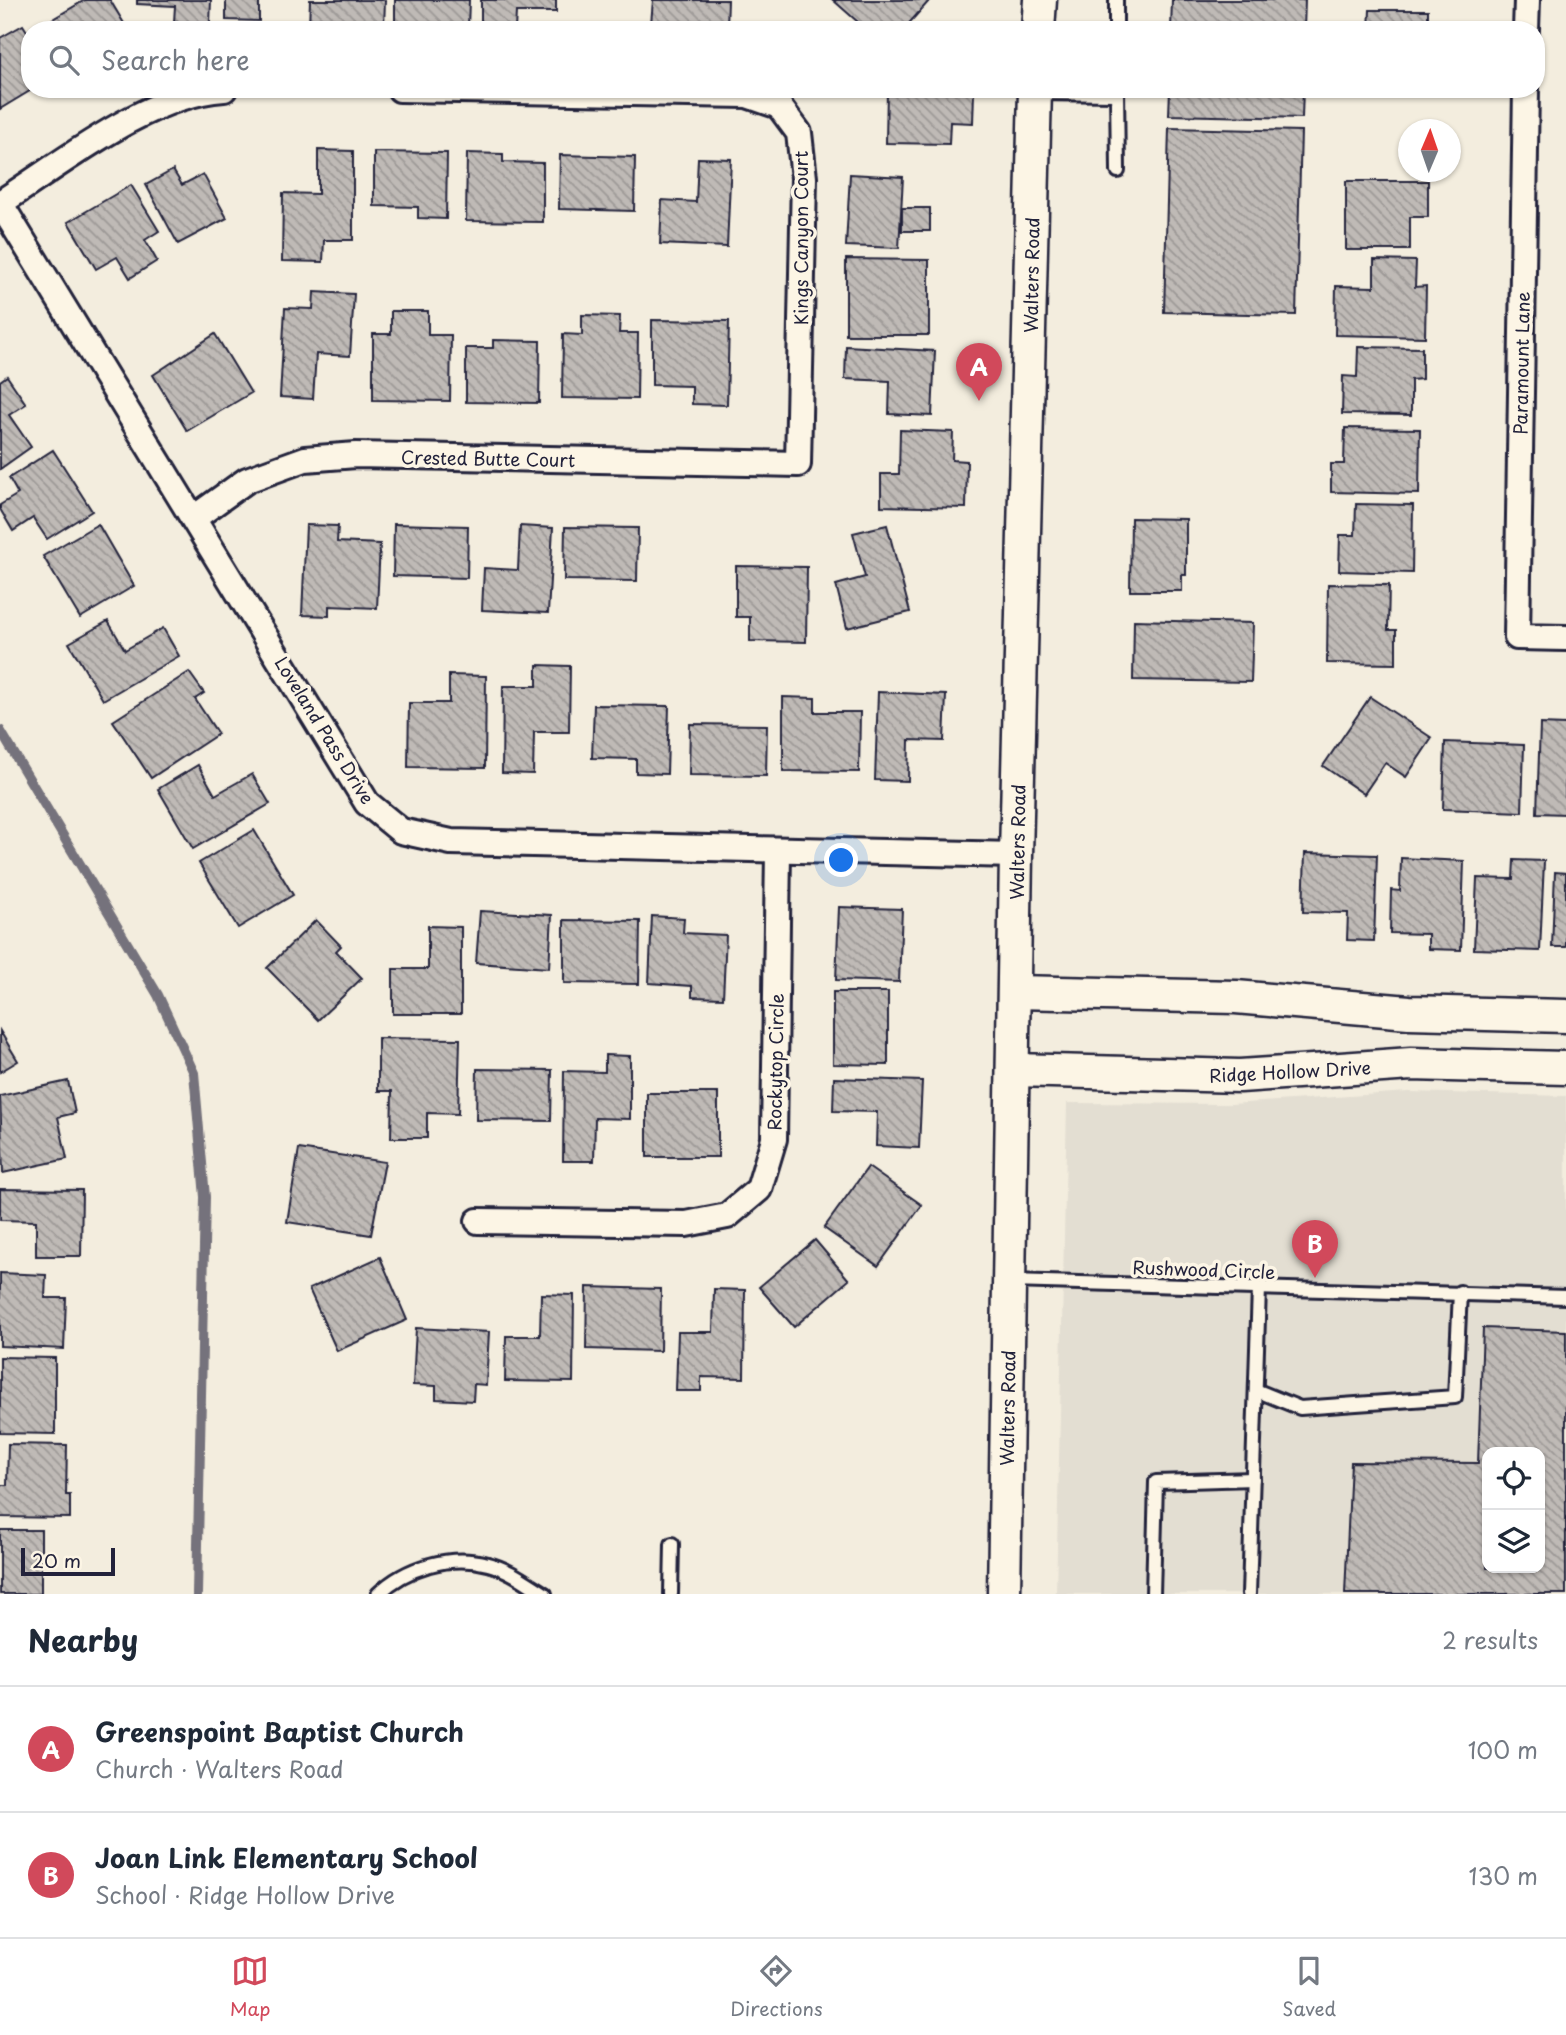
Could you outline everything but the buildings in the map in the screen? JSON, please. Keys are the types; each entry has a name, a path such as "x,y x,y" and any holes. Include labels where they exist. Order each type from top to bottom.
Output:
{"street":[{"path":"1039,21 1040,0"},
{"path":"1527,0 1527,21"},
{"path":"0,203 149,109 180,98"},
{"name":"Kings Canyon Court","path":"756,98 779,106 799,133 804,178 798,464"},
{"name":"Walters Road","path":"1004,1594 1016,855 1035,98"},
{"name":"Paramount Lane","path":"1525,98 1517,637 1566,638"},
{"name":"Loveland Pass Drive","path":"0,203 367,803 401,831 451,842 1016,855"},
{"name":"Crested Butte Court","path":"194,518 247,480 305,459 356,455 798,464"},
{"name":"Rockytop Circle","path":"478,1221 686,1224 727,1216 759,1189 774,1139 778,851"},
{"path":"1014,992 1236,997 1409,1012 1566,1016"},
{"name":"Ridge Hollow Drive","path":"1014,1070 1240,1076 1411,1064 1566,1068"}],"lane":[{"path":"1116,0 1116,21"},
{"path":"1117,98 1118,171"},
{"name":"Rushwood Circle","path":"1010,1281 1566,1297"},
{"path":"1249,1594 1258,1391 1259,1288"},
{"path":"1258,1391 1300,1408 1455,1397 1460,1292"},
{"path":"1153,1594 1156,1482 1253,1479"},
{"path":"671,1594 672,1544"},
{"path":"378,1594 406,1573 425,1566 467,1561 508,1571 545,1594"}],"shaded area":[{"path":"1408,1092 1566,1096 1566,1594 1056,1594 1067,1103 1231,1104"}],"waterway":[{"path":"0,730 158,995 194,1073 205,1197 197,1594"}],"place":[{"name":"Greenspoint Baptist Church","path":"979,401"},
{"name":"Joan Link Elementary School","path":"1315,1278"}]}
